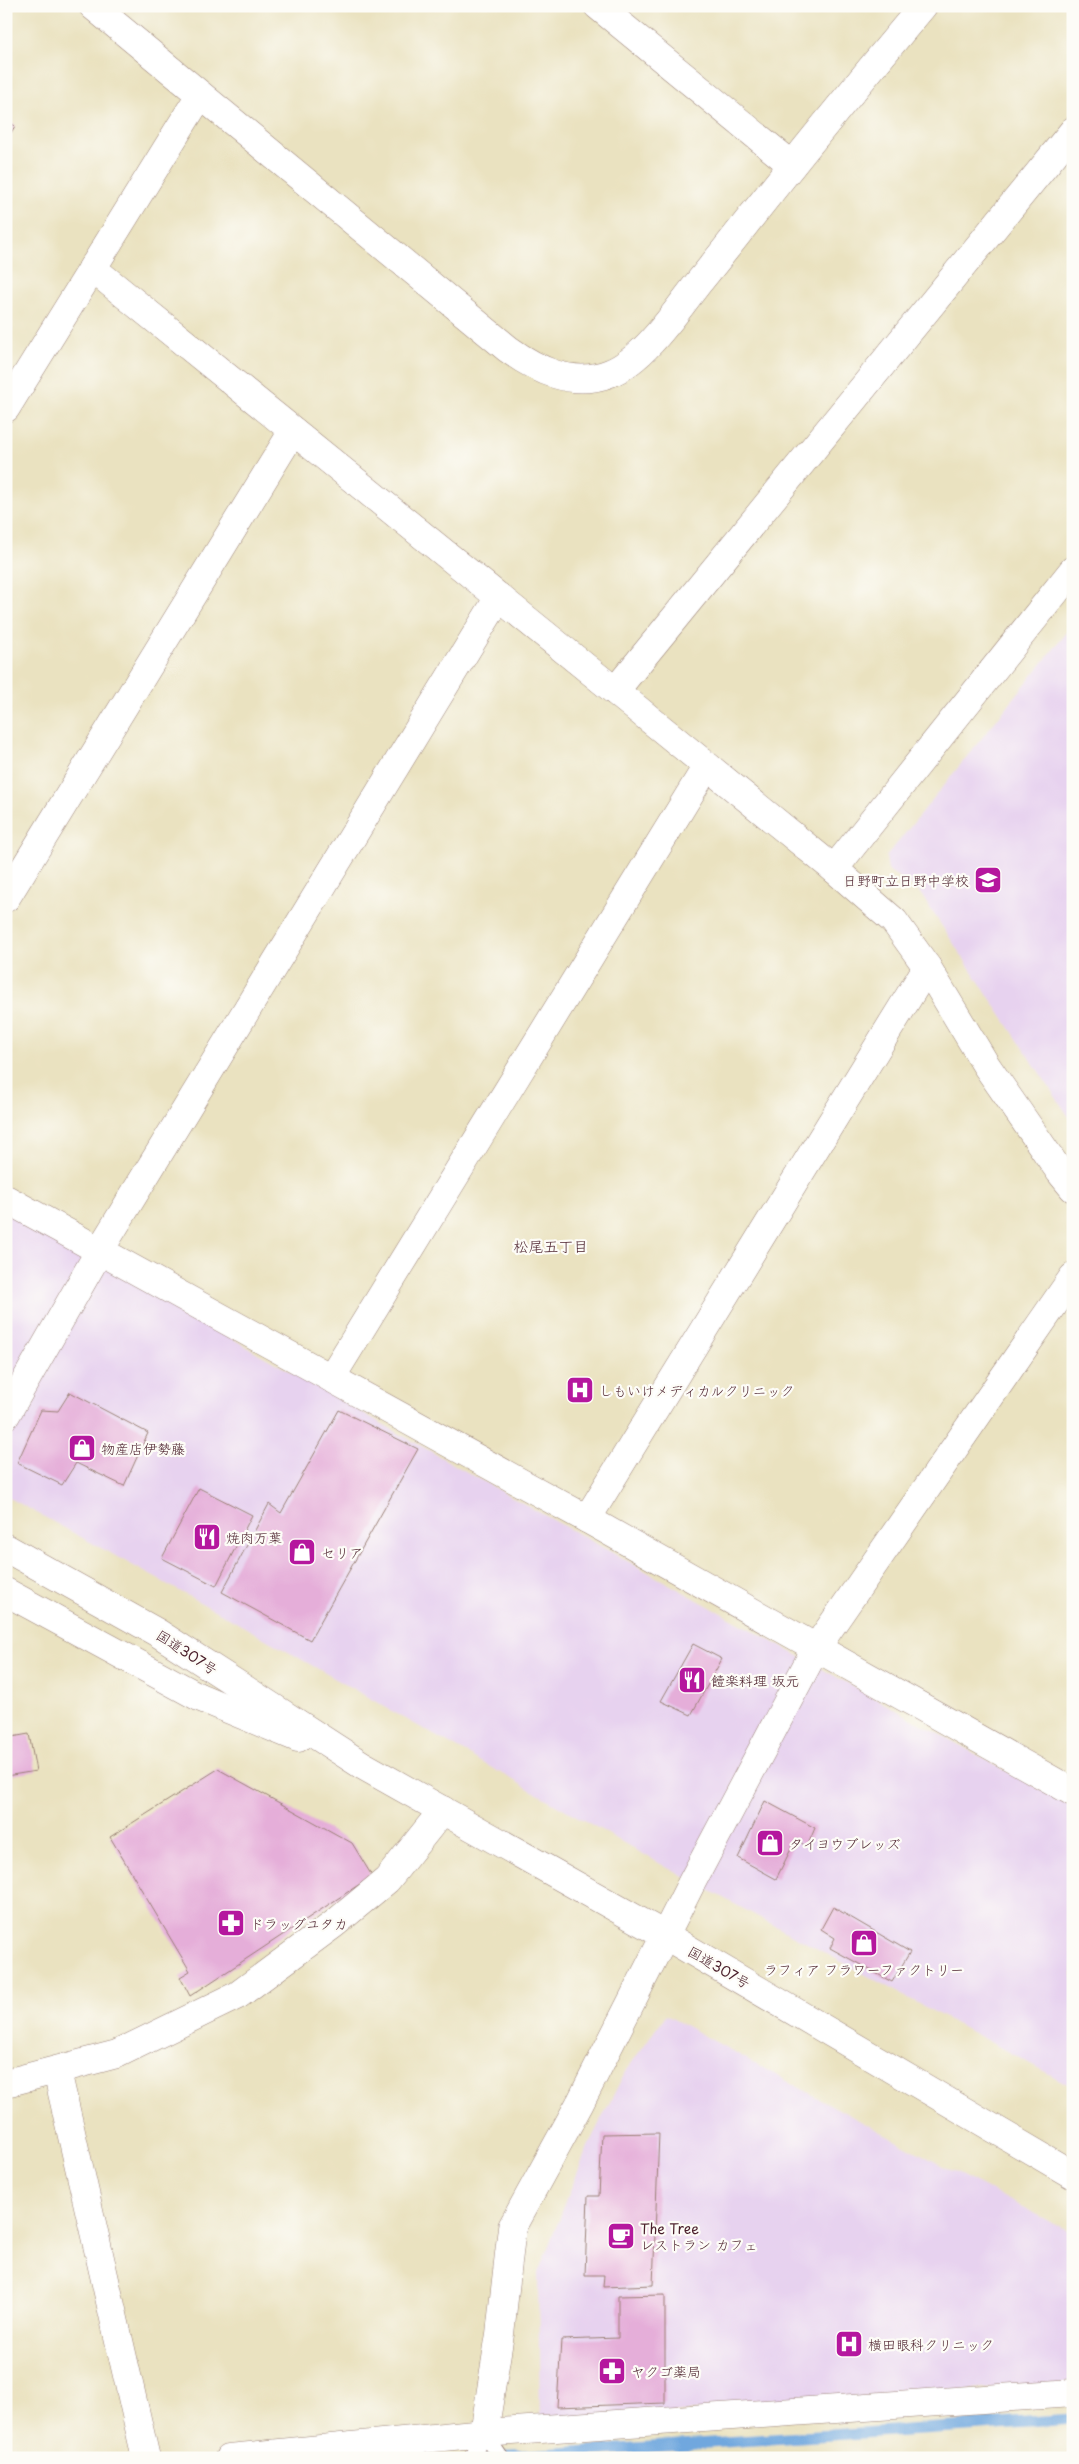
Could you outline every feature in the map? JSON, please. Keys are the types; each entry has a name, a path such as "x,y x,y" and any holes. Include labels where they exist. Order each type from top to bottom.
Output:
{"main road":[{"path":"93,6 508,349 530,365 554,375 573,378 589,378 610,373 631,360 658,333 792,165 923,6"},
{"path":"598,6 792,165"},
{"path":"6,408 200,95"},
{"path":"615,691 1073,131"},
{"path":"92,268 834,869 894,922 926,967 986,1064 1073,1188"},
{"path":"6,898 293,431"},
{"path":"834,869 1073,570"},
{"path":"6,1415 100,1250 499,597"},
{"path":"331,1378 707,766"},
{"path":"587,1519 926,967"},
{"path":"6,1199 587,1519 1073,1792"},
{"path":"485,2448 512,2227 580,2103 692,1882 816,1648 1073,1278"},
{"name":"国道307号","path":"6,1548 158,1632 362,1765 666,1936 1073,2175"},
{"name":"国道307号","path":"6,1592 199,1697 362,1765"},
{"path":"6,2083 117,2054 238,1994 334,1924 386,1880 443,1810"},
{"path":"57,2071 146,2458"},
{"path":"229,2458 485,2448 1073,2393"}],"shaded area":[{"name":"日野町立日野中学校","path":"1073,625 1073,1123 918,890 888,870 886,857"},
{"path":"6,1210 481,1480 1073,1808 1073,2087 666,1867 227,1617 6,1496"},
{"path":"666,2015 941,2165 1073,2233 1073,2382 540,2423 538,2273 588,2146 625,2072"}],"building":[{"path":"6,120 15,126 6,141"},
{"name":"物産店伊勢藤","path":"70,1392 148,1433 124,1486 76,1463 62,1485 17,1463 41,1410 58,1411"},
{"name":"セリア","path":"339,1410 418,1449 310,1640 222,1592 269,1504 281,1513"},
{"name":"焼肉万葉","path":"199,1488 252,1515 216,1586 162,1558"},
{"name":"饐楽料理 坂元","path":"693,1644 722,1659 691,1715 661,1701"},
{"path":"29,1734 36,1771 6,1776 6,1738"},
{"name":"ドラッグユタカ","path":"218,1769 352,1843 372,1876 190,1996 180,1977 190,1971 110,1837"},
{"name":"タイヨウブレッズ","path":"765,1801 815,1828 807,1847 796,1839 776,1879 738,1858"},
{"name":"ラフィア フラワーファクトリー","path":"833,1907 910,1952 892,1982 830,1948 835,1938 821,1929"},
{"name":"The Tree レストラン カフェ","path":"659,2133 653,2285 603,2287 604,2275 585,2275 588,2196 599,2196 602,2134"},
{"name":"ヤクゴ薬局","path":"665,2295 665,2403 557,2407 561,2340 618,2338 618,2296"}],"waterway":[{"path":"481,2458 1073,2419"}],"place":[{"name":"日野町立日野中学校","path":"988,880"},
{"name":"しもいけメディカルクリニック","path":"580,1390"},
{"name":"物産店伊勢藤","path":"82,1448"},
{"name":"焼肉万葉","path":"207,1537"},
{"name":"セリア","path":"302,1552"},
{"name":"饐楽料理 坂元","path":"692,1680"},
{"name":"タイヨウブレッズ","path":"770,1843"},
{"name":"ドラッグユタカ","path":"231,1923"},
{"name":"ラフィア フラワーファクトリー","path":"864,1943"},
{"name":"The Tree レストラン カフェ","path":"621,2236"},
{"name":"横田眼科クリニック","path":"849,2344"},
{"name":"ヤクゴ薬局","path":"612,2371"}],"district":[{"name":"松尾五丁目","path":"551,1245"}]}
